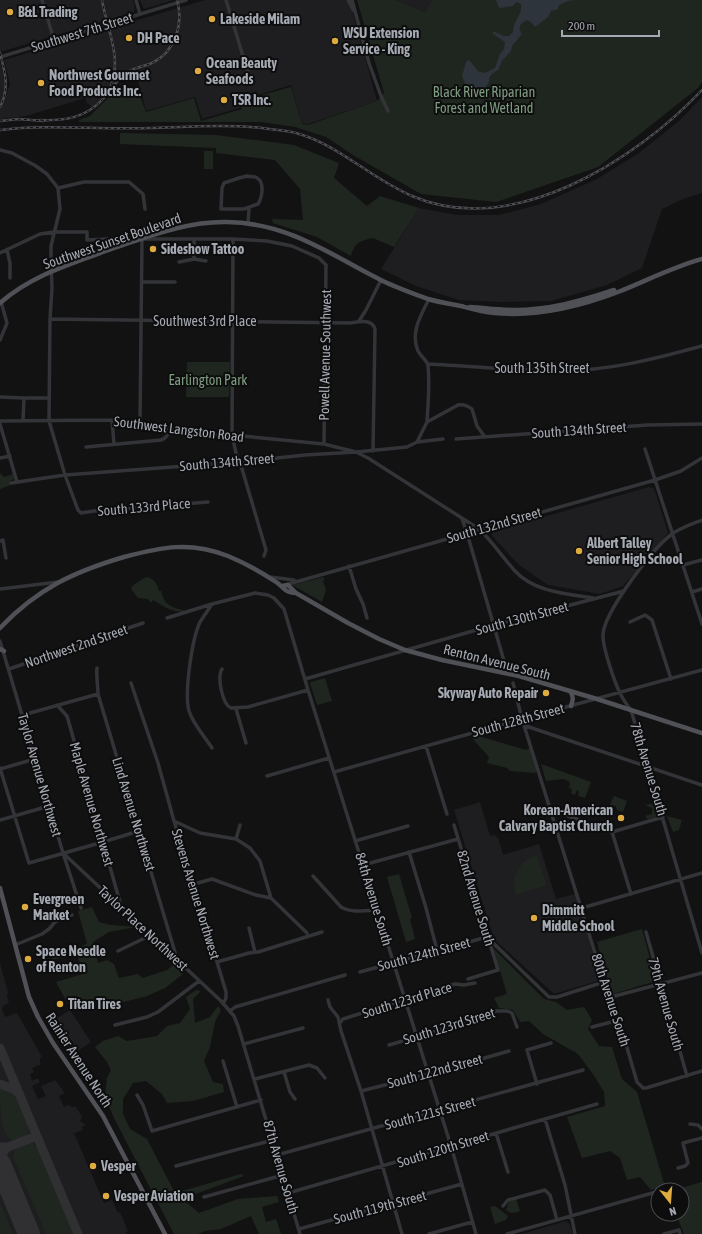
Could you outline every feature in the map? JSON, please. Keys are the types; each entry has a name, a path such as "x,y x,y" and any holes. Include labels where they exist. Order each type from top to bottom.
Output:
{"main road":[{"name":"Southwest Sunset Boulevard","path":"0,302 24,284 50,271 128,243 198,224 225,222 248,223 268,227 293,235 326,250 381,280 429,299 476,311 512,314 562,309 597,299 702,259"},
{"name":"Southwest Sunset Boulevard","path":"461,306 514,310 561,306 616,289 676,264 702,256"},
{"name":"Renton Avenue South","path":"0,628 21,607 35,596 59,582 96,565 140,553 174,547 200,548 216,552 239,561 270,577 282,586 288,585 296,593 348,623 405,650 442,660 519,676 702,732"},
{"path":"570,691 574,698 571,706"},
{"name":"Rainier Avenue North","path":"0,888 29,997 38,1016 53,1043 103,1116 165,1234"}],"street":[{"path":"42,0 54,40"},
{"path":"136,0 140,14"},
{"name":"Southwest 7th Street","path":"0,57 186,0"},
{"path":"226,0 249,76"},
{"path":"348,0 355,11"},
{"path":"352,0 369,63 380,96 388,111"},
{"path":"0,150 12,153 36,166 47,174 58,188 60,209 51,246 50,271 52,288 50,319 49,420 65,475"},
{"path":"247,176 257,178 262,185 260,201 258,204 249,209 221,209 222,188 224,183 247,176"},
{"path":"58,188 84,182 129,182 143,194 145,208"},
{"path":"248,223 249,209"},
{"path":"0,253 40,234 54,232 87,232 87,240 107,239 128,243"},
{"path":"140,422 142,239 233,239 234,321 232,435 236,453 266,550 264,556"},
{"path":"194,239 194,259"},
{"name":"Powell Avenue Southwest","path":"233,239 281,243 319,258 326,266 324,444"},
{"path":"7,250 10,263 10,278"},
{"path":"179,262 194,259 206,261"},
{"path":"373,451 375,329 373,324 359,321 381,280"},
{"path":"142,282 175,282"},
{"path":"417,442 428,422 428,364 418,351 415,339 419,322 429,299"},
{"path":"0,302 6,315 7,323 0,340"},
{"name":"Southwest 3rd Place","path":"50,319 326,323 350,323 359,321"},
{"name":"South 135th Street","path":"428,364 559,371 589,369 651,360 702,346"},
{"path":"0,397 49,398"},
{"path":"23,421 24,398"},
{"path":"428,422 458,405 465,404 472,409 477,426 484,437"},
{"path":"112,420 114,444"},
{"name":"Southwest Langston Road","path":"0,422 112,420 140,422 203,434 232,435 324,444 356,452"},
{"path":"0,422 17,482"},
{"name":"South 134th Street","path":"456,439 647,426 702,424"},
{"path":"86,447 161,440 168,436 170,428"},
{"name":"South 134th Street","path":"11,483 65,475 240,462 305,455 373,451 407,446 417,442 443,439"},
{"path":"645,449 702,621"},
{"path":"356,452 375,462 479,529 516,572 524,579 539,587 593,598"},
{"path":"0,458 10,456"},
{"name":"South 132nd Street","path":"282,586 655,480 681,471 702,458"},
{"name":"South 133rd Place","path":"65,475 78,510 81,513 208,502"},
{"path":"461,518 468,533 504,661"},
{"name":"78th Avenue South","path":"702,520 673,534 660,544 624,591 607,621 603,632 604,647 620,693 631,710 702,953"},
{"path":"1,541 6,558"},
{"path":"683,565 702,560"},
{"path":"349,566 367,618"},
{"path":"270,577 297,581"},
{"path":"0,589 59,582"},
{"path":"692,592 702,589"},
{"name":"South 130th Street","path":"305,679 494,625 624,591"},
{"name":"84th Avenue South","path":"212,604 255,593 268,595 277,600 284,609 329,758 429,1074 476,1234"},
{"path":"167,618 212,604"},
{"path":"212,604 200,623 196,634 191,662 188,701 189,711 192,718 212,748"},
{"path":"630,622 645,615 652,620 670,679"},
{"name":"Northwest 2nd Street","path":"9,669 143,623"},
{"name":"Taylor Avenue Northwest","path":"0,641 63,853 81,908"},
{"name":"Lind Avenue Northwest","path":"97,668 96,676 98,694 178,960"},
{"path":"222,668 219,678 225,704 228,707 236,709 248,707 308,690"},
{"name":"South 128th Street","path":"334,772 522,718 702,670"},
{"name":"Stevens Avenue Northwest","path":"131,683 158,763 217,962 226,995 224,1004"},
{"name":"80th Avenue South","path":"513,683 522,718 526,726 604,982 619,1020 637,1082 640,1086 646,1088 687,1076"},
{"path":"23,715 98,694"},
{"name":"Maple Avenue Northwest","path":"57,705 67,716 90,804 103,842 121,907"},
{"path":"236,709 246,743"},
{"path":"526,726 649,769 702,785"},
{"path":"426,746 447,814"},
{"path":"267,776 329,758"},
{"path":"35,759 0,769 29,862 139,831"},
{"path":"0,820 49,806"},
{"path":"552,810 612,832 663,817"},
{"path":"174,821 200,833 236,839 250,848 258,857 271,898 307,933"},
{"name":"82nd Avenue South","path":"454,825 498,970"},
{"path":"236,839 240,826"},
{"path":"355,841 408,826"},
{"path":"612,832 631,894"},
{"path":"363,865 458,839"},
{"path":"409,852 437,950"},
{"name":"Taylor Place Northwest","path":"63,853 224,1004"},
{"path":"582,908 702,873"},
{"path":"313,876 344,909 350,911 377,910"},
{"path":"194,884 212,879 256,895 271,898"},
{"path":"15,945 42,934 55,922 72,915"},
{"path":"249,928 255,952"},
{"path":"217,962 322,932"},
{"name":"79th Avenue South","path":"646,932 687,1076"},
{"path":"118,951 151,935"},
{"path":"487,937 549,997 557,997 604,982"},
{"name":"South 124th Street","path":"360,972 487,937"},
{"name":"South 123rd Place","path":"468,979 498,970"},
{"path":"611,997 702,973"},
{"path":"230,1011 235,1007 345,975"},
{"path":"114,1025 153,1015 199,981"},
{"name":"South 123rd Place","path":"340,1023 343,1019 456,984 467,985 475,983"},
{"path":"328,1000 340,1023 341,1031 361,1091 402,1234"},
{"path":"137,1095 143,1105 152,1131 261,1100 236,1020 224,1004"},
{"name":"South 123rd Street","path":"389,1045 468,1022 492,1012 502,1010 510,1011 514,1015 518,1027"},
{"path":"592,1028 619,1020"},
{"path":"244,1044 303,1028"},
{"path":"537,1084 526,1050 551,1043"},
{"name":"South 122nd Street","path":"361,1091 429,1074 509,1051"},
{"path":"223,1061 237,1107"},
{"path":"255,1079 312,1065 320,1070 325,1078"},
{"name":"South 121st Street","path":"277,1155 583,1070"},
{"path":"284,1072 290,1092 295,1099"},
{"path":"687,1076 702,1072"},
{"name":"87th Avenue South","path":"261,1100 300,1234"},
{"name":"South 120th Street","path":"288,1193 597,1104"},
{"path":"546,1119 563,1178 575,1234"},
{"path":"690,1124 698,1125 702,1128"},
{"path":"496,1133 508,1172"},
{"path":"678,1168 685,1166 688,1163 683,1143 702,1138"},
{"path":"176,1166 272,1140"},
{"path":"204,1197 283,1175"},
{"name":"South 119th Street","path":"299,1229 462,1184"},
{"path":"503,1206 508,1200 539,1190 546,1191 550,1195 557,1220"},
{"path":"507,1234 650,1194"},
{"path":"429,1234 472,1222"},
{"path":"664,1234 679,1232"}],"shaded area":[{"path":"0,0 133,0 135,8 134,12 0,52"},
{"path":"140,0 174,0 144,9"},
{"path":"205,0 348,0 351,6 377,101 308,124 302,123 291,85 258,95 260,102 202,119 195,97 146,111 136,73 123,78 95,109 87,103 85,98 26,116 0,119 0,109 10,84 4,60"},
{"path":"395,0 432,0 425,12"},
{"path":"496,0 574,0 559,5 558,9 551,11 548,17 535,27 527,20 523,23 520,26 520,32 522,34 512,46 511,51 502,61 498,70 489,78 489,82 485,88 468,92 464,90 466,86 462,76 466,62 469,60 478,71 485,73 495,68 500,54 504,49 505,42 493,34 493,31 504,36 509,36 513,32 514,24 520,12 521,4 516,2 513,6 499,8"},
{"path":"0,61 6,84 5,93 0,104"},
{"path":"702,97 702,193 683,199 662,209 642,268 607,285 551,301 501,302 459,300 416,286 381,269 419,208 457,215 499,215 541,204 597,179 639,153 679,121"},
{"name":"Albert Talley Senior High School","path":"649,487 653,488 655,491 668,533 623,586 600,594 548,585 519,565 492,536 492,532 494,531"},
{"name":"Dimmitt Middle School","path":"480,802 490,836 494,835 498,838 503,855 539,844 556,899 575,894 601,980 554,994 494,939 454,810"},
{"path":"0,963 8,993 7,996 9,1003 3,1006 2,1009 5,1017 17,1013 42,1057 40,1058 40,1065 32,1068 34,1072 30,1074 32,1081 38,1078 40,1082 32,1086 38,1099 46,1096 41,1086 55,1080 65,1093 59,1096 64,1107 67,1105 76,1107 82,1117 80,1121 86,1125 82,1127 83,1130 74,1133 104,1203 112,1200 118,1213 120,1212 128,1231 126,1232 127,1234 0,1234"},
{"path":"70,1010 91,1042 72,1055 49,1023"},
{"path":"566,1221 569,1223 573,1234 522,1234"}],"green space":[{"name":"Black River Riparian Forest and Wetland","path":"357,0 395,0 425,12 432,0 702,0 702,82 698,88 598,167 496,202 421,194 353,155 326,137 295,127 261,122 79,122 79,120 90,116 110,96 138,91 146,112 194,98 201,121 242,109 240,101 291,87 302,124 308,125 377,101 384,93"},
{"path":"120,133 216,135 294,145 339,163 334,178 367,206 380,196 419,208 394,247 373,238 356,245 351,256 317,237 273,223 272,219 303,220 300,189 275,160 216,153 216,148 120,144"},
{"path":"204,151 213,151 213,169 204,169"},
{"name":"Earlington Park","path":"187,362 230,362 229,397 186,397"},
{"path":"0,473 4,477 13,474 14,479 10,481 11,485 0,489"},
{"path":"148,577 155,582 159,591 161,591 165,600 170,606 186,611 182,612 173,610 153,600 151,603 148,599 138,598 131,589 132,586"},
{"path":"324,577 323,581 326,590 322,602 292,585"},
{"path":"325,678 332,701 317,705 310,683"},
{"path":"478,736 526,750 530,748 537,771 535,773 510,771 507,768 487,763 489,757 472,738"},
{"path":"541,764 591,782 585,798 578,796 579,791 577,790 575,795 571,793 572,789 568,787 570,786 569,781 563,779 546,781"},
{"path":"614,796 627,801 623,812 617,810 616,806 610,805"},
{"path":"656,803 659,814 658,816 648,819 645,816 652,814 652,808 645,805"},
{"path":"667,816 682,820 679,830 673,832"},
{"path":"537,855 546,884 516,895 514,882 518,870 525,861"},
{"path":"399,874 412,918 410,919 415,939 406,942 387,877"},
{"path":"92,907 99,922 111,925 136,927 109,932 93,942 98,963 107,960 114,964 119,978 138,974 143,978 167,970 174,964 183,974 165,988 147,996 104,1007 89,1003 71,1010 56,982 83,974 77,954 52,960 51,956 87,944 78,911"},
{"path":"642,929 656,981 613,994 597,942"},
{"path":"493,948 544,999 556,1002 567,1010 584,1007 592,1020 588,1029 599,1046 612,1047 622,1079 637,1092 664,1182 650,1182 650,1189 640,1177 627,1180 620,1158 610,1151 582,1158 567,1117 605,1106 604,1092 578,1054 543,1034 529,1021 520,1022 513,1010 499,1008 494,998 507,994"},
{"path":"196,990 201,991 193,999 195,1023 210,1017 218,1006 221,1010 215,1022 210,1047 204,1061 213,1082 223,1084 224,1092 193,1101 167,1103 162,1094 146,1081 133,1083 123,1099 123,1114 130,1129 147,1139 175,1193 241,1174 244,1176 182,1199 199,1213 238,1199 277,1196 279,1202 262,1207 266,1222 276,1219 281,1234 259,1234 251,1216 221,1229 205,1231 198,1234 174,1234 114,1118 105,1096 107,1078 111,1070 107,1062 95,1047 103,1041 118,1036 127,1041 157,1036 167,1026 180,1023 190,1009 186,997"},
{"path":"0,1088 15,1096 29,1127 28,1135 19,1140 12,1140 7,1135 4,1127 1,1117"},
{"path":"28,1143 32,1143 38,1149 73,1234 46,1234 14,1159 15,1149"},
{"path":"702,1182 702,1234 684,1234 679,1222 690,1222 690,1185"},
{"path":"516,1199 520,1211 513,1213 506,1210 509,1202"},
{"path":"0,1203 13,1234 0,1234"},
{"path":"495,1206 508,1216 506,1220 495,1224 490,1207"}],"taxiway":[{"path":"0,1048 78,1234"},
{"path":"0,1084 15,1090 20,1095"},
{"path":"0,1147 8,1147 37,1136"},
{"path":"1,1167 2,1156 8,1147"},
{"path":"0,1171 5,1176"}],"runway":[{"path":"0,1164 29,1234"}],"railway":[{"path":"102,0 114,54 114,75 111,86"},
{"path":"40,120 66,119 75,117 90,110 107,95 120,77 133,69 152,63 167,52 172,45 178,28 179,9 177,0"},
{"path":"0,53 6,80 5,93 0,107"},
{"path":"0,130 37,127 130,128 219,126 288,131 312,138 341,154 383,181 412,196 450,207 490,208 530,200 569,186 607,166 642,143 674,117 702,90"},
{"path":"0,121 18,119 44,121"}],"place":[{"name":"B&L Trading","path":"10,12"},
{"name":"Lakeside Milam","path":"212,19"},
{"name":"DH Pace","path":"129,38"},
{"name":"WSU Extension Service - King","path":"335,41"},
{"name":"Ocean Beauty Seafoods","path":"198,71"},
{"name":"Northwest Gourmet Food Products Inc.","path":"41,83"},
{"name":"TSR Inc.","path":"224,100"},
{"name":"Sideshow Tattoo","path":"153,249"},
{"name":"Albert Talley Senior High School","path":"579,551"},
{"name":"Skyway Auto Repair","path":"546,693"},
{"name":"Korean-American Calvary Baptist Church","path":"621,818"},
{"name":"Evergreen Market","path":"25,907"},
{"name":"Dimmitt Middle School","path":"534,918"},
{"name":"Space Needle of Renton","path":"28,959"},
{"name":"Titan Tires","path":"60,1004"},
{"name":"Vesper","path":"93,1166"},
{"name":"Vesper Aviation","path":"106,1196"}]}
